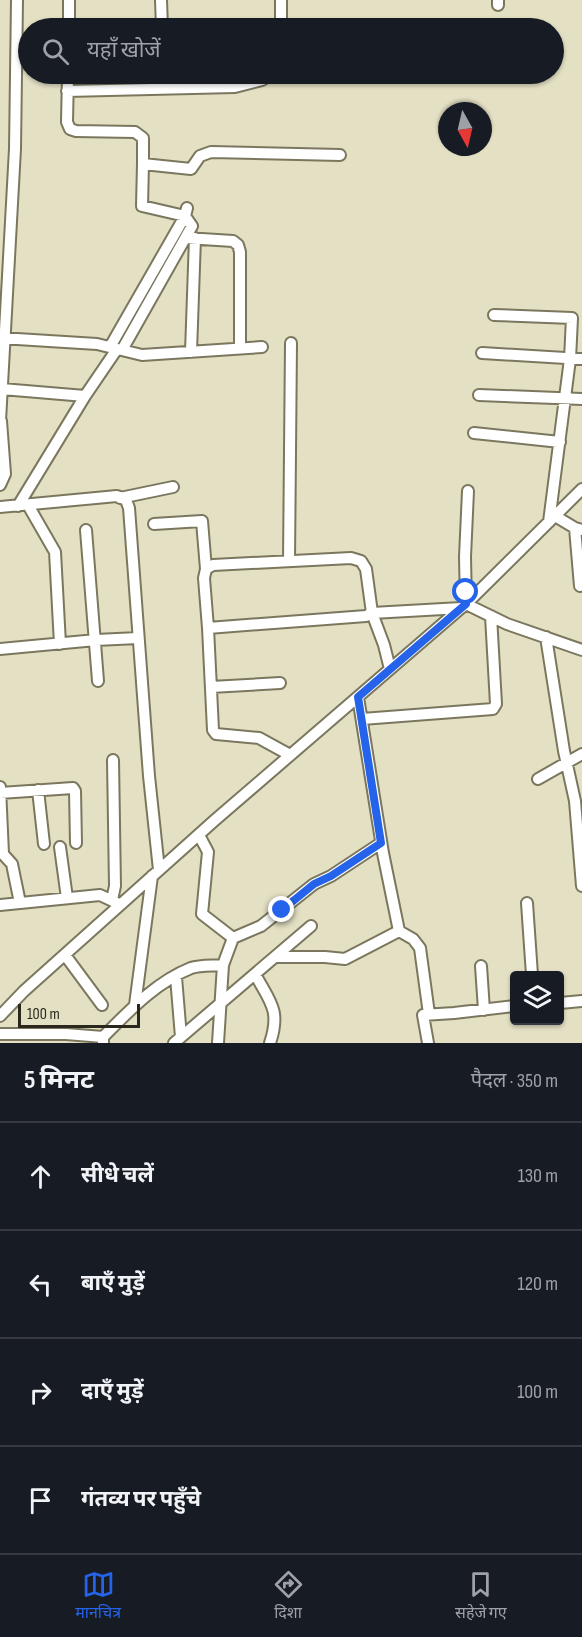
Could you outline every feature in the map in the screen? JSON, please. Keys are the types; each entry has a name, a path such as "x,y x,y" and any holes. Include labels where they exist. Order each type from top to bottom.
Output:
{"street":[{"path":"0,485 5,474 0,422 5,255 15,149 16,0"},
{"path":"69,0 69,18"},
{"path":"161,0 162,18"},
{"path":"281,0 281,18"},
{"path":"67,84 67,122 70,129 135,132 143,138 142,206 186,212"},
{"path":"67,91 236,87 247,84"},
{"path":"143,164 191,169 200,156 211,152 340,155"},
{"path":"186,212 192,226 190,238 191,352"},
{"path":"116,349 186,212"},
{"path":"190,238 233,241 238,245 240,252 240,348"},
{"path":"23,505 85,396 190,238"},
{"path":"494,315 572,318 570,359 552,519"},
{"path":"3,338 97,344 142,355 262,347"},
{"path":"289,561 291,343"},
{"path":"482,353 582,359"},
{"path":"2,389 85,396"},
{"path":"480,395 582,399"},
{"path":"474,433 560,442"},
{"path":"120,498 173,487"},
{"path":"0,1016 65,955 116,902 156,873 464,606 582,489"},
{"path":"464,606 468,491"},
{"path":"0,507 117,496 126,500 129,508 156,873 135,1005"},
{"path":"23,505 55,552 60,644"},
{"path":"552,519 578,529 580,586"},
{"path":"154,524 202,521 213,730 216,734 259,738 290,755"},
{"path":"86,530 98,681"},
{"path":"206,569 213,565 289,561 351,558 361,561 366,569 372,613 390,669"},
{"path":"208,628 464,606 507,624 582,650"},
{"path":"362,719 493,709 496,704 491,616"},
{"path":"546,637 567,763 579,805 582,886"},
{"path":"0,649 96,640 138,639"},
{"path":"211,687 280,683"},
{"path":"358,697 381,843 399,931 413,939 420,948 429,1014"},
{"path":"538,779 582,754"},
{"path":"113,760 116,902"},
{"path":"0,787 3,854 12,864 20,903"},
{"path":"0,793 70,788 75,791 76,843"},
{"path":"38,790 44,844"},
{"path":"199,835 208,852 202,914 233,938"},
{"path":"218,1043 223,965 233,938 261,926 314,884 331,876 381,843"},
{"path":"60,847 67,898"},
{"path":"0,905 100,895 116,902"},
{"path":"527,903 532,971"},
{"path":"177,1040 311,926"},
{"path":"275,957 345,959 399,931"},
{"path":"65,955 102,1005"},
{"path":"0,1037 66,1034 103,1040 135,1005 156,989 192,968 223,965"},
{"path":"481,966 484,1010"},
{"path":"255,974 276,1017 270,1043"},
{"path":"176,977 177,1040"},
{"path":"564,1003 582,1001"},
{"path":"428,1043 423,1015 510,1007"}],"route":[{"path":"282,910 314,884 349,865 381,843 358,697 466,604 466,592"}]}
